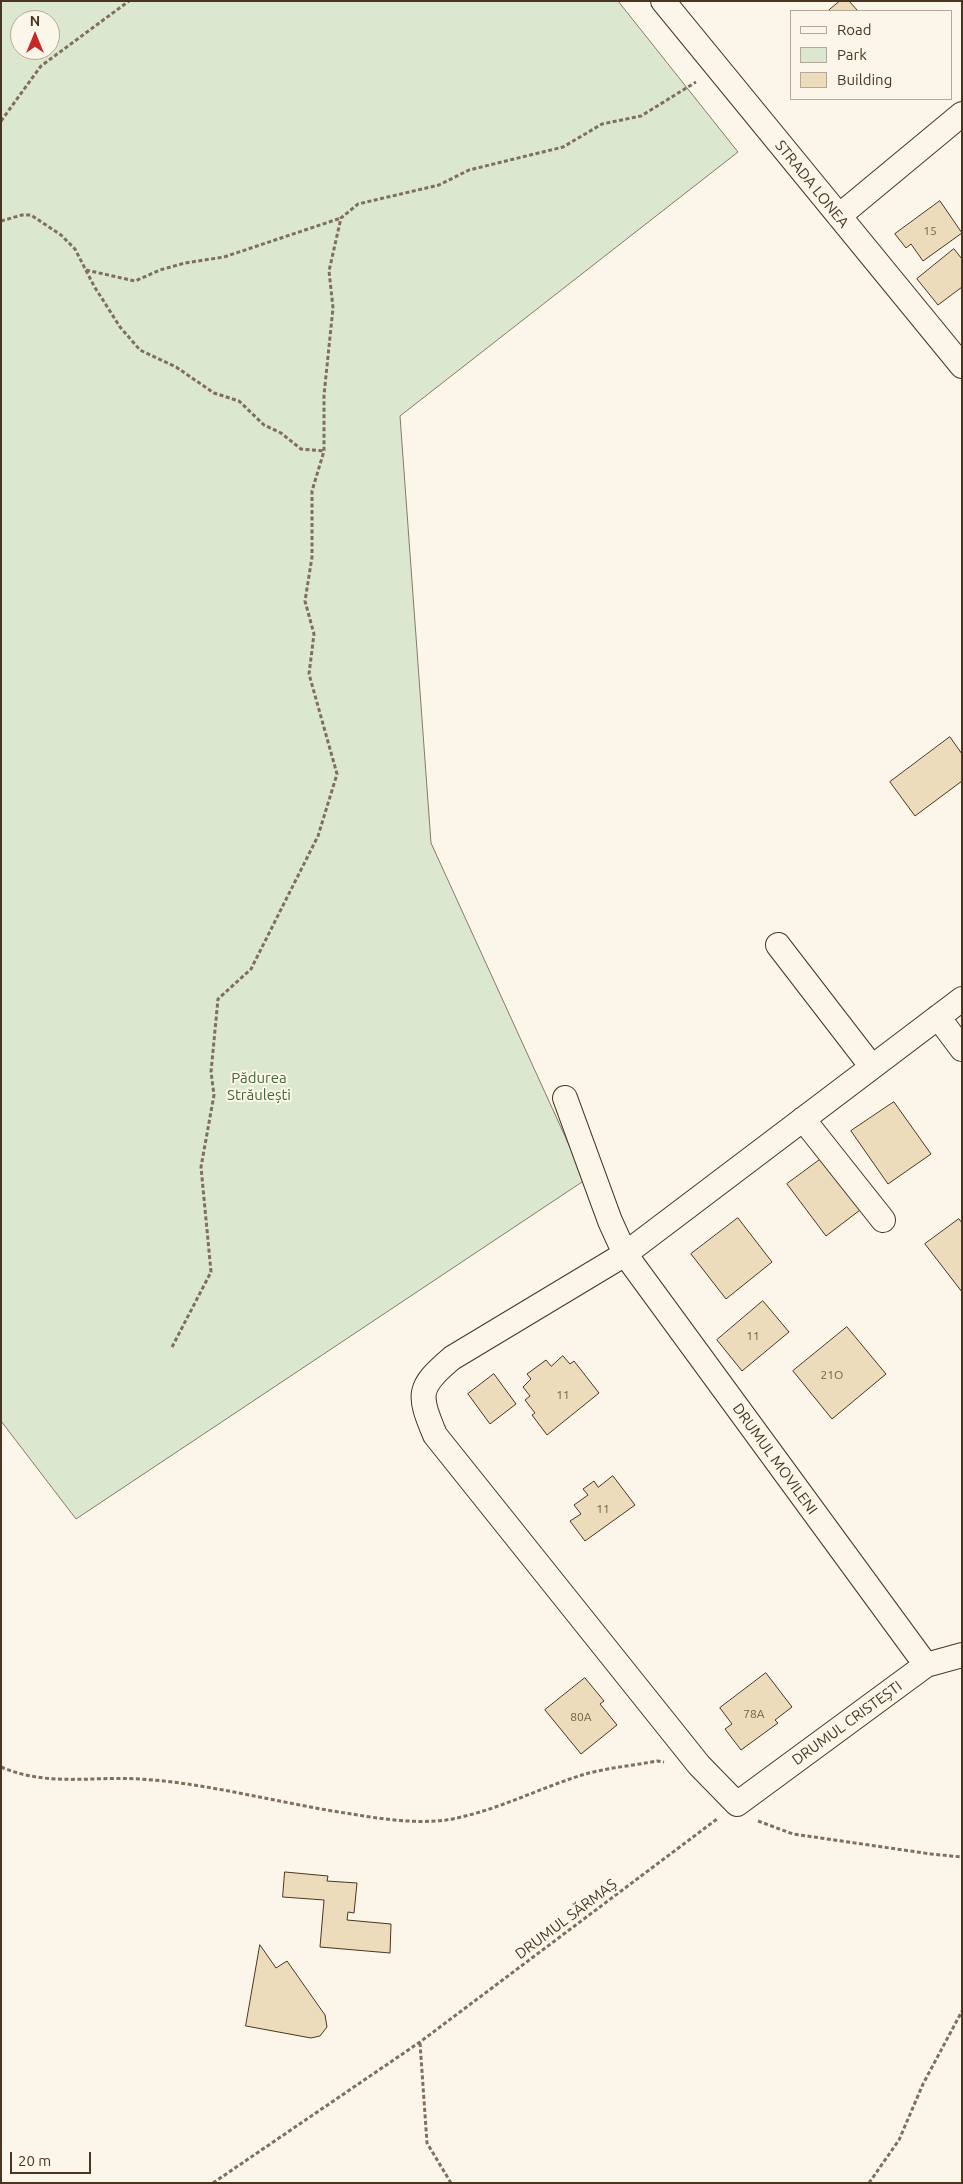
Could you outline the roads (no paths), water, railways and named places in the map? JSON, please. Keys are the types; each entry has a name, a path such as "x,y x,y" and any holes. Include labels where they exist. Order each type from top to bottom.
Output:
{"street":[{"name":"STRADA LONEA","path":"663,1 962,366"},
{"path":"839,216 962,114"},
{"path":"778,945 872,1067"},
{"path":"625,1254 962,999"},
{"path":"938,1017 962,1049"},
{"name":"DRUMUL MOVILENI","path":"566,1098 607,1213 625,1254 926,1665"},
{"path":"803,1119 883,1220"},
{"name":"DRUMUL CRISTEȘTI","path":"625,1254 452,1358 431,1376 423,1391 425,1411 435,1435 699,1766 737,1804 926,1665 962,1654"}],"park label":[{"name":"Pădurea Străulești","path":"259,1086"}]}
